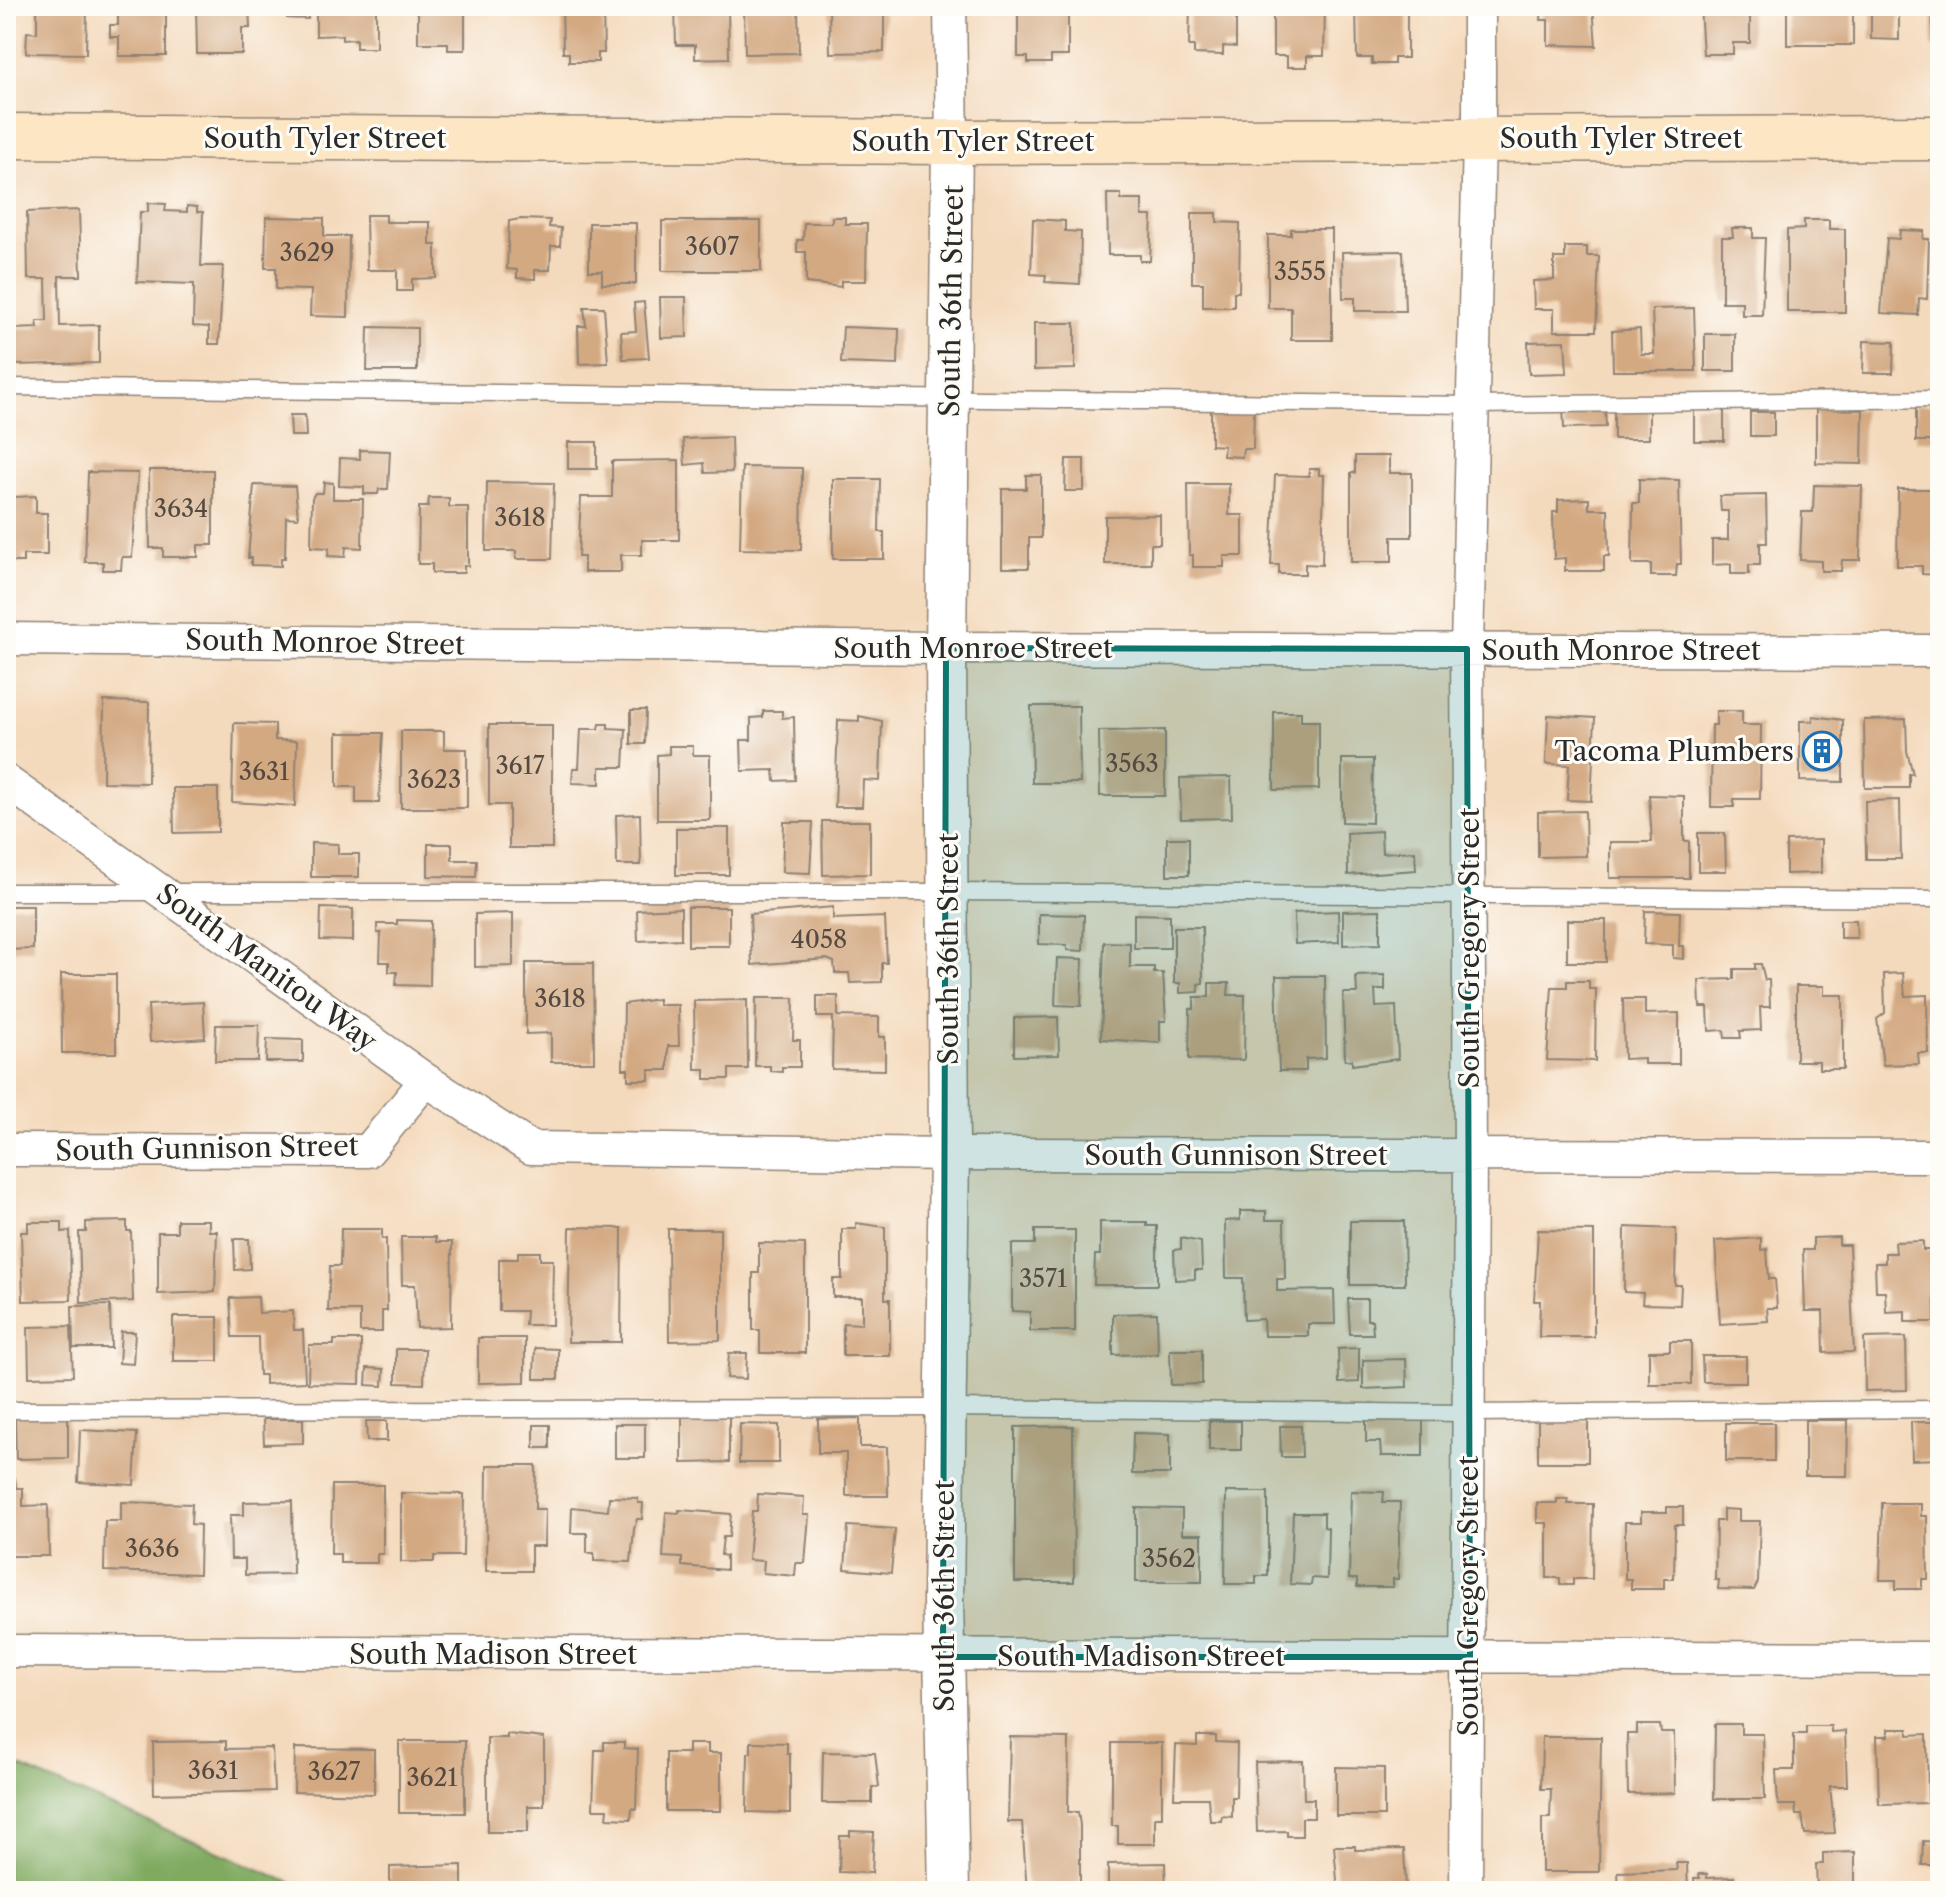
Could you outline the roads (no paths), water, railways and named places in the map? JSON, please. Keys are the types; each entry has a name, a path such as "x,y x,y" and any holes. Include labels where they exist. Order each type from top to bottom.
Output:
{"main road":[{"name":"South Tyler Street","path":"6,136 952,142 1940,138"}],"street":[{"name":"South 36th Street","path":"949,1891 943,1657 949,1154 946,648 952,142 950,6"},
{"name":"South Gregory Street","path":"1466,1891 1470,1657 1467,649 1479,139 1479,6"},
{"name":"South Monroe Street","path":"6,639 946,648 1940,651"},
{"name":"South Manitou Way","path":"6,781 426,1080 531,1148"},
{"name":"South Gunnison Street","path":"6,1150 368,1151 426,1080"},
{"name":"South Gunnison Street","path":"531,1148 949,1154 1940,1156"},
{"name":"South Madison Street","path":"6,1651 943,1657 1940,1658"}],"lane":[{"path":"6,387 1473,405 1940,399"},
{"path":"6,892 948,892 1940,899"},
{"path":"6,1410 946,1408 1467,1413 1940,1409"}],"place":[{"name":"Tacoma Plumbers","path":"1822,751"}]}
